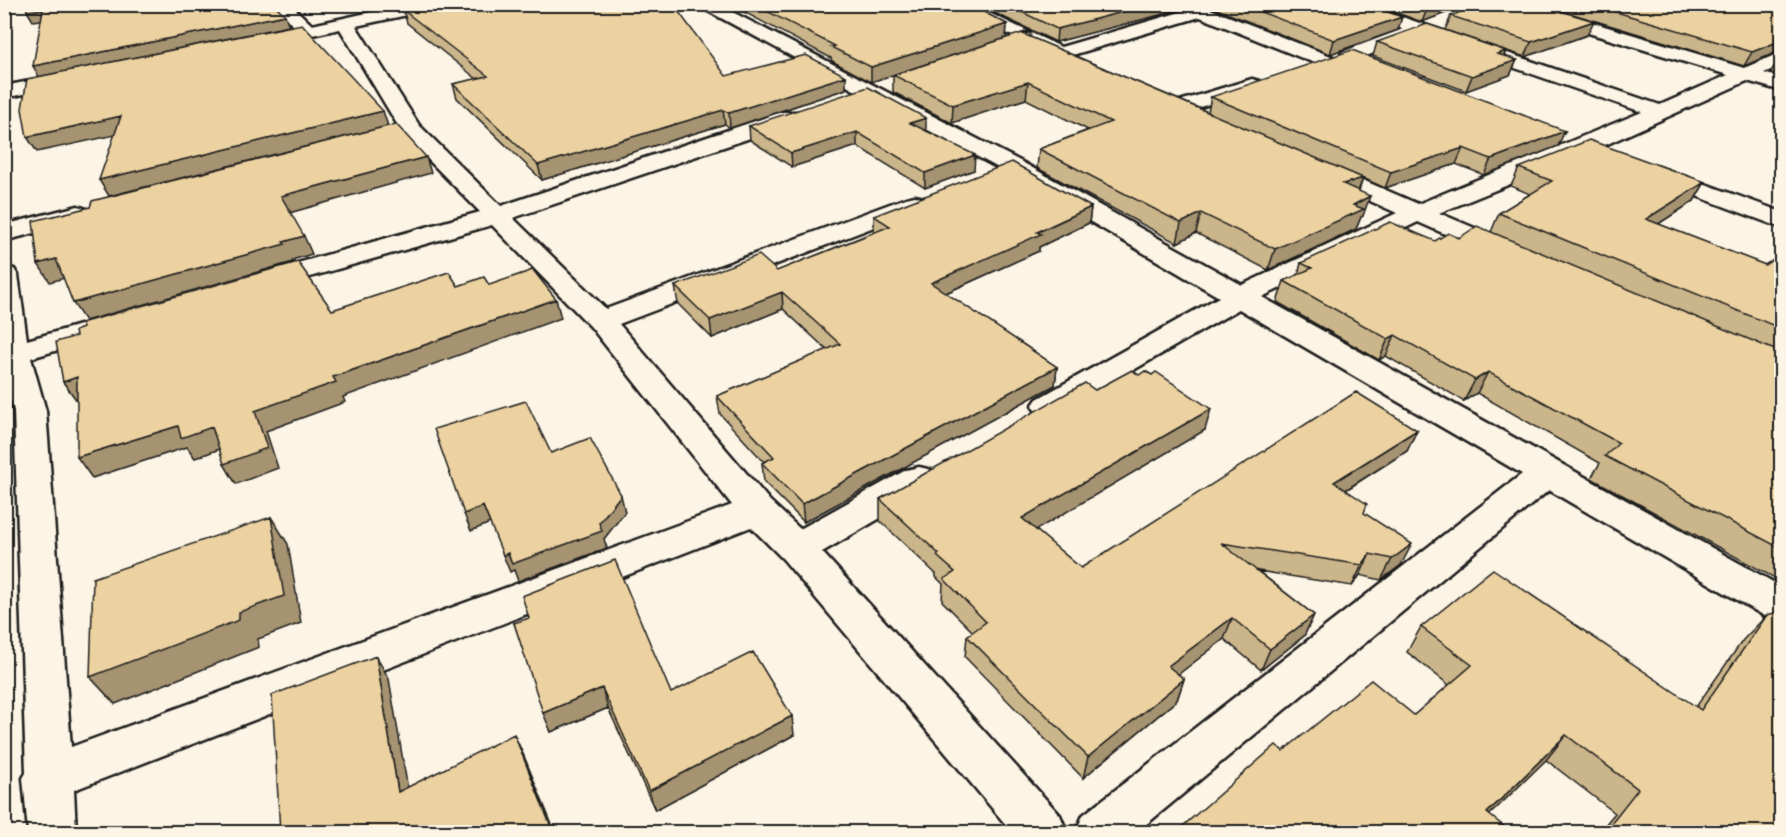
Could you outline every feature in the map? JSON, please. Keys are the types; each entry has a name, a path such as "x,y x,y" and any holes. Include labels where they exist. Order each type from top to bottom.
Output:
{"street":[{"path":"279,4 309,31"},
{"path":"251,43 435,4"},
{"path":"704,4 1012,166 1546,474 1782,607"},
{"path":"955,4 1092,68"},
{"path":"1181,4 1339,59 1382,68"},
{"path":"1346,4 1661,112"},
{"path":"1510,4 1782,85"},
{"path":"1060,53 1200,12"},
{"path":"1296,72 1452,19"},
{"path":"346,24 399,132 498,215 601,321 757,510 796,549 1043,832"},
{"path":"995,49 1029,38"},
{"path":"1022,420 1239,297 1419,212 1596,150 1661,112 1782,58"},
{"path":"4,111 5,91 87,75"},
{"path":"1210,123 1166,103 1275,78"},
{"path":"244,287 498,215 905,79"},
{"path":"1553,133 1596,150"},
{"path":"1298,160 1529,261"},
{"path":"979,179 1012,166"},
{"path":"1640,166 1782,221"},
{"path":"601,321 934,196"},
{"path":"4,233 97,209"},
{"path":"4,275 14,353 17,415 52,832"},
{"path":"14,353 141,317"},
{"path":"796,549 940,467"},
{"path":"1100,832 1546,474"},
{"path":"47,778 757,510"}],"building":[{"path":"26,4 274,4 285,15 33,66 43,9 27,11"},
{"path":"429,4 673,4 726,76 806,55 846,76 729,113 723,110 538,165 453,84 488,76 403,10"},
{"path":"753,4 968,4 1007,24 871,67"},
{"path":"1005,4 1153,4 1057,29"},
{"path":"1240,4 1365,4 1402,17 1334,40"},
{"path":"1414,4 1438,4 1427,9"},
{"path":"1479,4 1537,4 1594,21 1531,42 1451,16"},
{"path":"1589,4 1782,4 1782,40 1752,52"},
{"path":"302,24 383,111 99,180 121,116 27,137 22,109 27,79"},
{"path":"1427,24 1506,51 1497,54 1517,60 1472,76 1377,42"},
{"path":"1028,31 1031,32 1023,34 1363,178 1343,184 1370,196 1353,205 1364,209 1275,249 1201,213 1181,223 1039,149 1111,122 1028,82 953,105 893,75"},
{"path":"1352,50 1565,131 1491,159 1463,148 1391,172 1211,97"},
{"path":"868,87 926,118 910,123 975,155 925,173 857,132 791,153 749,126"},
{"path":"396,124 426,157 281,196 304,236 283,242 285,244 73,303 56,259 38,264 33,221 90,207 92,201"},
{"path":"1589,140 1705,182 1646,219 1765,265 1782,255 1782,329 1499,213 1552,181 1519,168"},
{"path":"1012,162 1091,207 1037,232 1041,234 931,283 1057,367 802,504 762,463 774,457 717,396 840,344 782,292 710,320 675,286 759,255 777,271 890,226 874,216"},
{"path":"1390,222 1435,241 1448,233 1459,238 1477,226 1782,353 1782,549 1605,456 1619,443 1488,372 1475,380 1395,335 1388,339 1284,281 1312,268 1301,263"},
{"path":"298,262 332,310 449,272 458,286 484,277 489,285 533,270 556,299 333,377 336,382 255,411 267,448 224,464 212,427 181,438 178,426 77,457 77,377 63,382 56,342 76,336 75,331 83,328 81,323"},
{"path":"1132,370 1139,375 1145,371 1152,375 1156,372 1211,409 1022,518 1081,568 1356,392 1417,430 1334,482 1367,504 1364,513 1412,544 1392,559 1370,554 1362,565 1221,543 1314,615 1270,649 1232,618 1168,666 1184,679 1088,757 967,636 986,622 944,579 955,572 880,499 1085,383 1095,390"},
{"path":"526,401 551,453 590,438 621,495 599,523 602,531 512,564 508,553 503,555 483,506 464,514 434,429"},
{"path":"271,517 284,596 239,612 239,620 90,677 93,578"},
{"path":"615,560 671,693 753,652 792,716 649,791 602,688 543,713 514,623 529,618 522,596"},
{"path":"1493,569 1701,710 1767,615 1782,611 1782,832 1604,832 1638,789 1566,735 1487,813 1511,832 1176,832 1276,745 1283,751 1371,680 1414,715 1472,665 1421,627"},
{"path":"376,656 398,792 514,734 553,832 280,832 272,695"}]}
